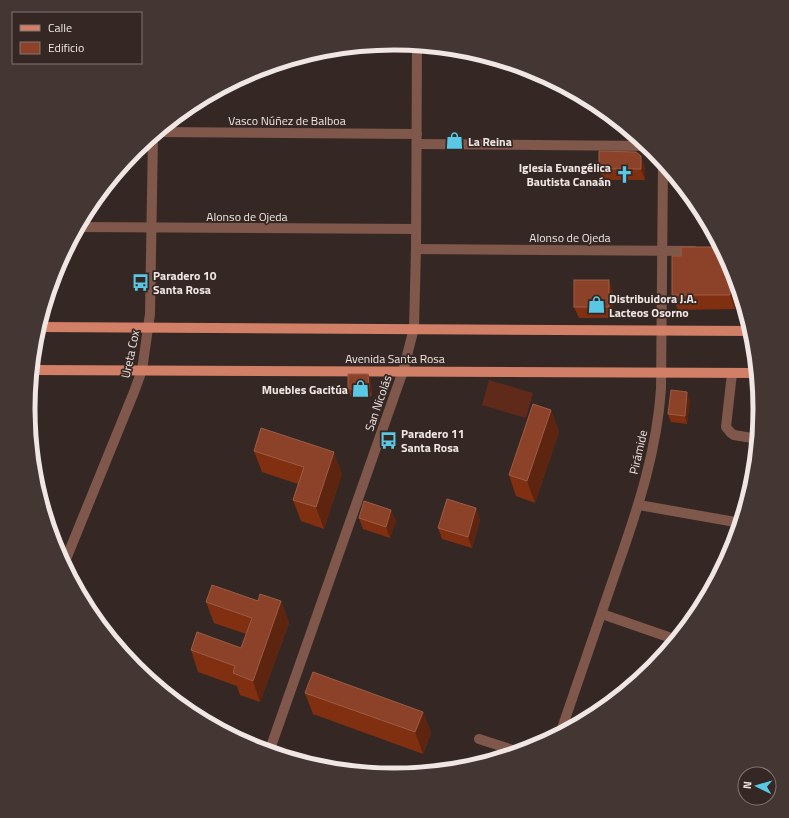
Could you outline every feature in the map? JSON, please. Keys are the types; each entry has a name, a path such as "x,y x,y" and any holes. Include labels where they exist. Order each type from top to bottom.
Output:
{"main road":[{"path":"45,327 745,331"},
{"name":"Avenida Santa Rosa","path":"37,370 752,374"}],"street":[{"name":"San Nicolás","path":"271,746 403,371 414,328 417,50"},
{"name":"Vasco Núñez de Balboa","path":"166,132 417,134"},
{"name":"Ureta Cox","path":"67,557 142,370 149,327 153,143"},
{"path":"417,144 639,146"},
{"name":"Pirámide","path":"563,726 639,505 658,425 660,408 662,330 664,171"},
{"name":"Alonso de Ojeda","path":"84,227 416,229"},
{"name":"Alonso de Ojeda","path":"416,249 703,251"},
{"path":"732,373 726,428 734,435 753,438"},
{"path":"639,505 736,522"},
{"path":"602,614 672,638"},
{"path":"479,739 510,749"}],"shaded area":[{"path":"489,380 533,393 526,418 482,405"}],"building":[{"path":"599,151 636,152 641,156 641,169 599,169"},
{"path":"681,247 715,247 732,285 730,285 730,295 672,295 672,256 681,256"},
{"path":"574,280 609,280 609,307 574,307"},
{"path":"348,374 368,374 369,388 348,389"},
{"path":"671,390 687,392 685,416 668,414"},
{"path":"533,404 551,410 527,481 509,475"},
{"path":"261,428 334,452 316,507 293,500 304,467 254,451"},
{"path":"447,499 476,508 468,537 438,528"},
{"path":"364,501 391,510 386,527 359,518"},
{"path":"212,585 258,601 260,594 281,601 253,681 233,673 235,666 191,650 197,632 241,648 252,618 206,602"},
{"path":"313,672 423,712 415,732 305,693"}],"place":[{"name":"La Reina","path":"455,141"},
{"name":"Iglesia Evangélica Bautista Canaán","path":"624,174"},
{"name":"Paradero 10 Santa Rosa","path":"140,282"},
{"name":"Distribuidora J.A. Lacteos Osorno","path":"596,305"},
{"name":"Muebles Gacitúa","path":"361,389"},
{"name":"Paradero 11 Santa Rosa","path":"388,440"}]}
